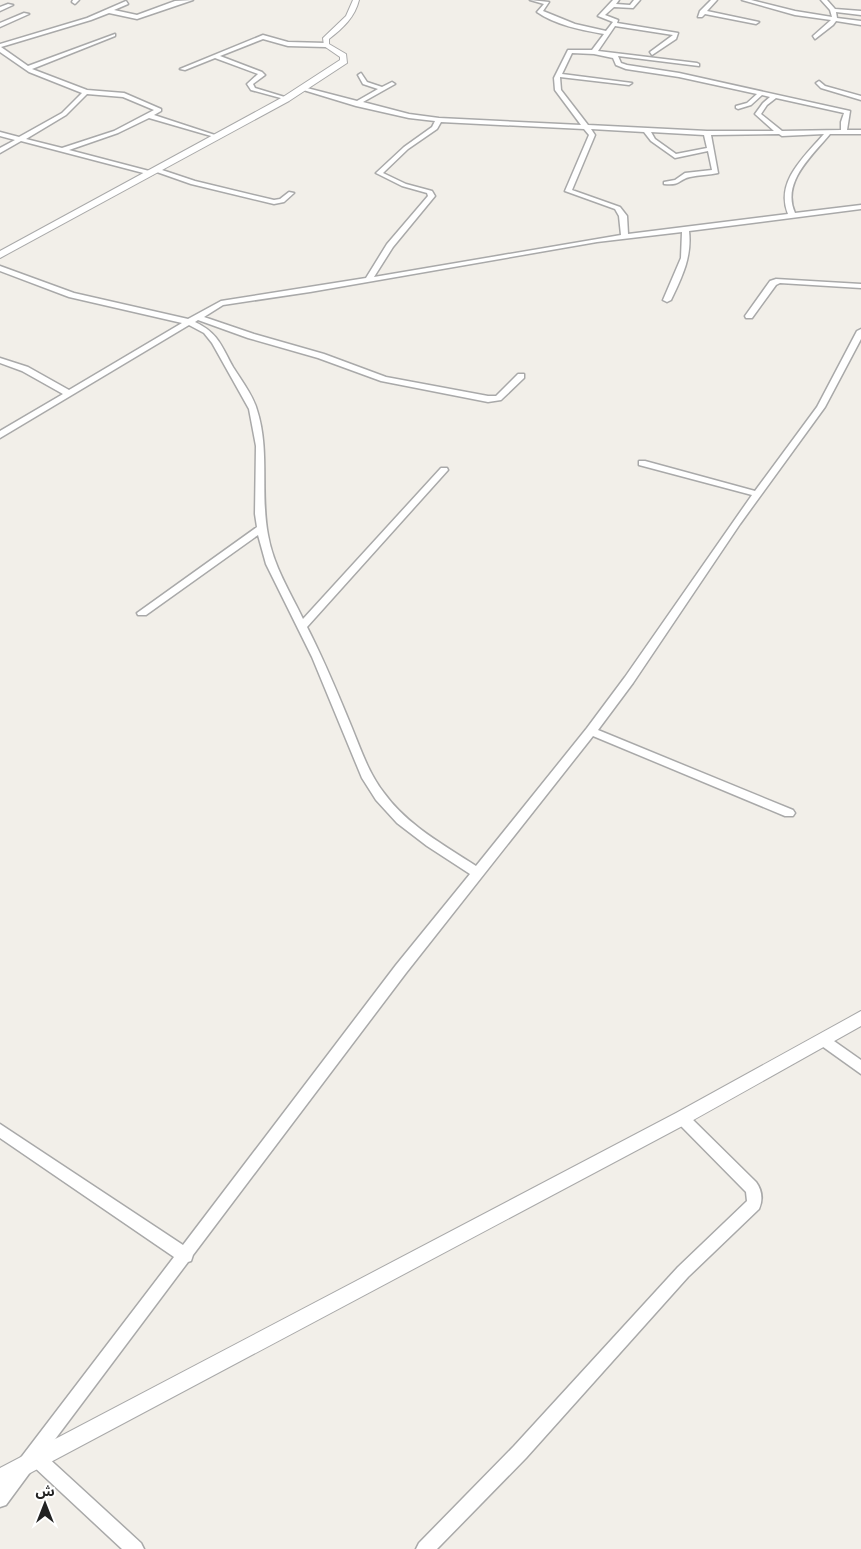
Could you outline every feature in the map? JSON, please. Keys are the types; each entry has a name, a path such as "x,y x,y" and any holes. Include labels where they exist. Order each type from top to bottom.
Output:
{"street":[{"path":"109,11 137,17 177,2 190,0"},
{"path":"326,45 326,38 346,21 352,13 356,0"},
{"path":"534,0 547,3 540,12 551,18 578,27 607,33"},
{"path":"595,52 615,20 601,16 614,2 632,6 637,0"},
{"path":"714,0 701,15 756,22"},
{"path":"745,0 780,10 834,20 861,22"},
{"path":"824,0 833,10 834,20"},
{"path":"0,47 109,11 126,3"},
{"path":"0,9 10,5"},
{"path":"833,10 861,12"},
{"path":"0,24 26,14"},
{"path":"815,37 834,20"},
{"path":"614,24 676,34 674,38 652,53"},
{"path":"27,69 113,34"},
{"path":"0,255 304,89 345,59 326,45 288,44 263,37 183,69"},
{"path":"0,47 27,69 86,92 124,95 159,110 116,132 63,150"},
{"path":"626,237 623,216 618,208 568,191 592,135 559,93 558,75 570,51 618,53 697,65"},
{"path":"595,52 616,57 618,64 626,67 684,77 774,97 850,109 844,122 844,132"},
{"path":"217,57 260,73 262,75 261,78 250,84 254,90 286,99"},
{"path":"361,75 365,83 383,89"},
{"path":"558,75 629,83"},
{"path":"819,83 823,87 861,100"},
{"path":"356,104 392,84"},
{"path":"304,89 356,104 417,118 439,120 707,133 861,132"},
{"path":"0,151 64,114 86,92"},
{"path":"738,107 749,104 760,94"},
{"path":"774,97 765,104 758,114 782,134"},
{"path":"150,116 216,137"},
{"path":"368,280 390,246 432,196 430,192 404,185 379,173 406,148 435,128 439,120"},
{"path":"646,130 653,140 675,156 710,149"},
{"path":"666,183 678,182 685,175 716,172 707,133"},
{"path":"792,214 788,208 787,200 791,180 828,133"},
{"path":"0,134 274,202 282,201 291,193"},
{"path":"0,435 221,302 368,280 626,237 861,206"},
{"path":"667,300 686,258 688,246 685,230"},
{"path":"0,268 72,295 188,322 206,331 216,342 253,409 260,446 262,528 272,564 326,678 351,743 376,792 401,820 431,843 477,873"},
{"path":"749,316 773,283 779,281 861,286"},
{"path":"197,317 251,336 331,359 384,379 488,399 501,396 521,376"},
{"path":"0,1499 32,1463 401,969 591,731 757,494 820,408 861,331"},
{"path":"0,360 25,369 69,394"},
{"path":"642,463 757,494"},
{"path":"302,626 444,470"},
{"path":"142,613 262,528"},
{"path":"591,731 789,813"},
{"path":"0,1479 682,1118 861,1018"},
{"path":"824,1040 861,1068"},
{"path":"425,1549 520,1452 683,1272 754,1204 754,1191 751,1186 682,1118"},
{"path":"0,1130 186,1256"},
{"path":"32,1463 135,1549"}]}
